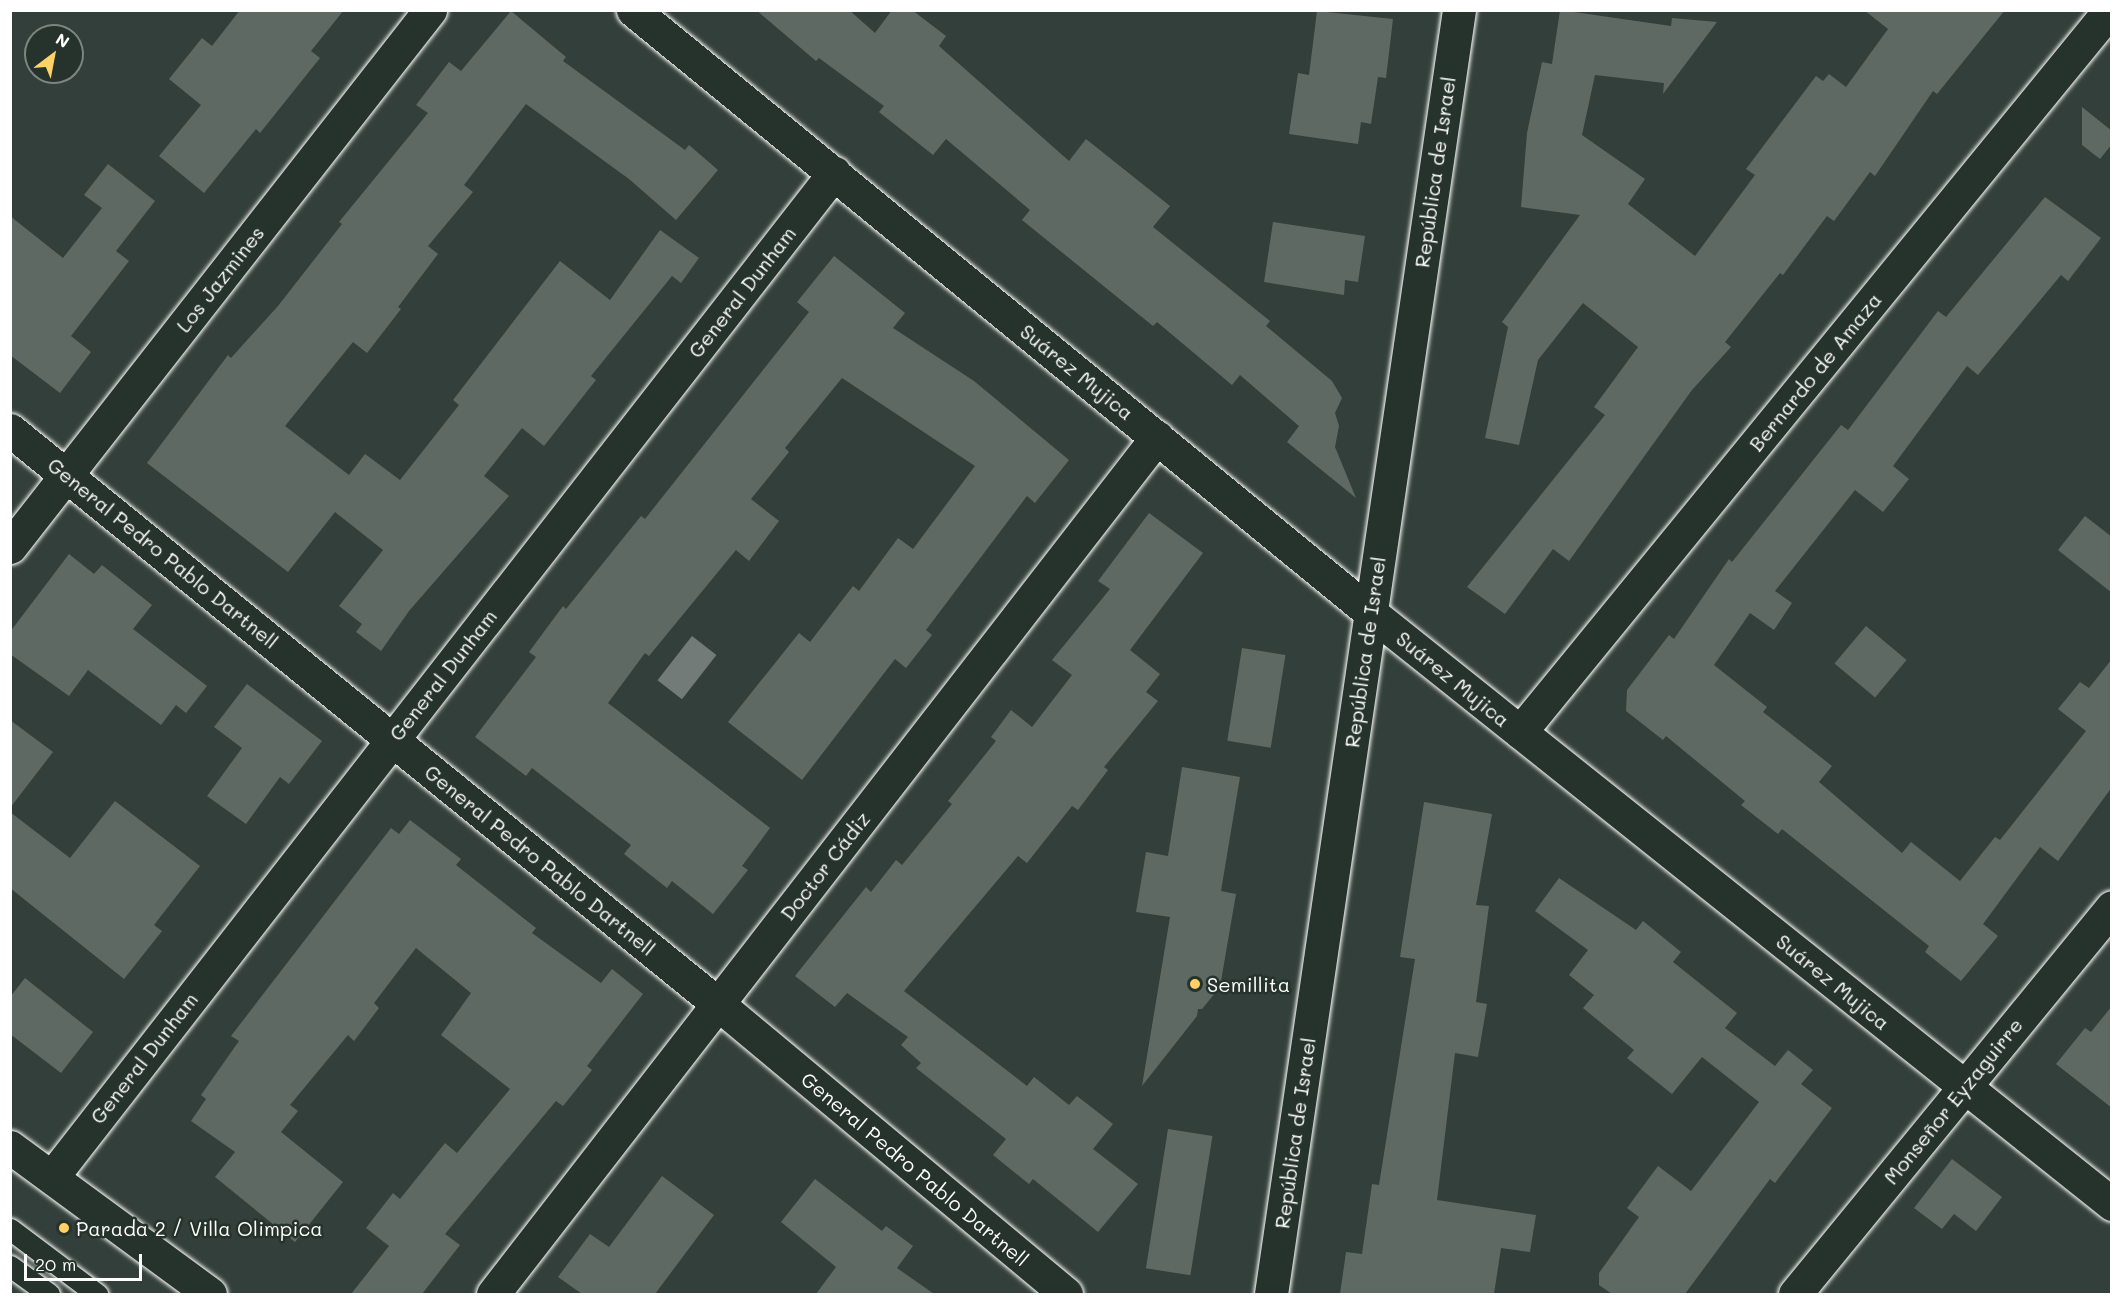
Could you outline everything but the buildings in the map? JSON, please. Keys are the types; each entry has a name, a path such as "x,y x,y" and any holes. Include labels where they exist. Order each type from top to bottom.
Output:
{"street":[{"name":"Los Jazmines","path":"10,547 430,10"},
{"name":"Suárez Mujica","path":"633,10 1371,613 2112,1204"},
{"name":"República de Israel","path":"1271,1294 1459,10"},
{"name":"Bernardo de Amaza","path":"1520,732 2110,10"},
{"name":"General Dunham","path":"52,1177 834,173"},
{"name":"General Pedro Pablo Dartnell","path":"10,430 718,1004 1066,1294"},
{"name":"Doctor Cádiz","path":"493,1294 1157,437"},
{"name":"Monseñor Eyzaguirre","path":"1795,1294 2112,907"},
{"path":"10,1147 210,1294"}],"lane":[{"path":"10,1230 97,1294"},
{"path":"10,1266 49,1294"}],"shaded area":[{"path":"692,636 716,655 682,699 658,680"}],"place":[{"name":"Semillita","path":"1195,984"},
{"name":"Parada 2 / Villa Olimpica","path":"64,1228"}]}
